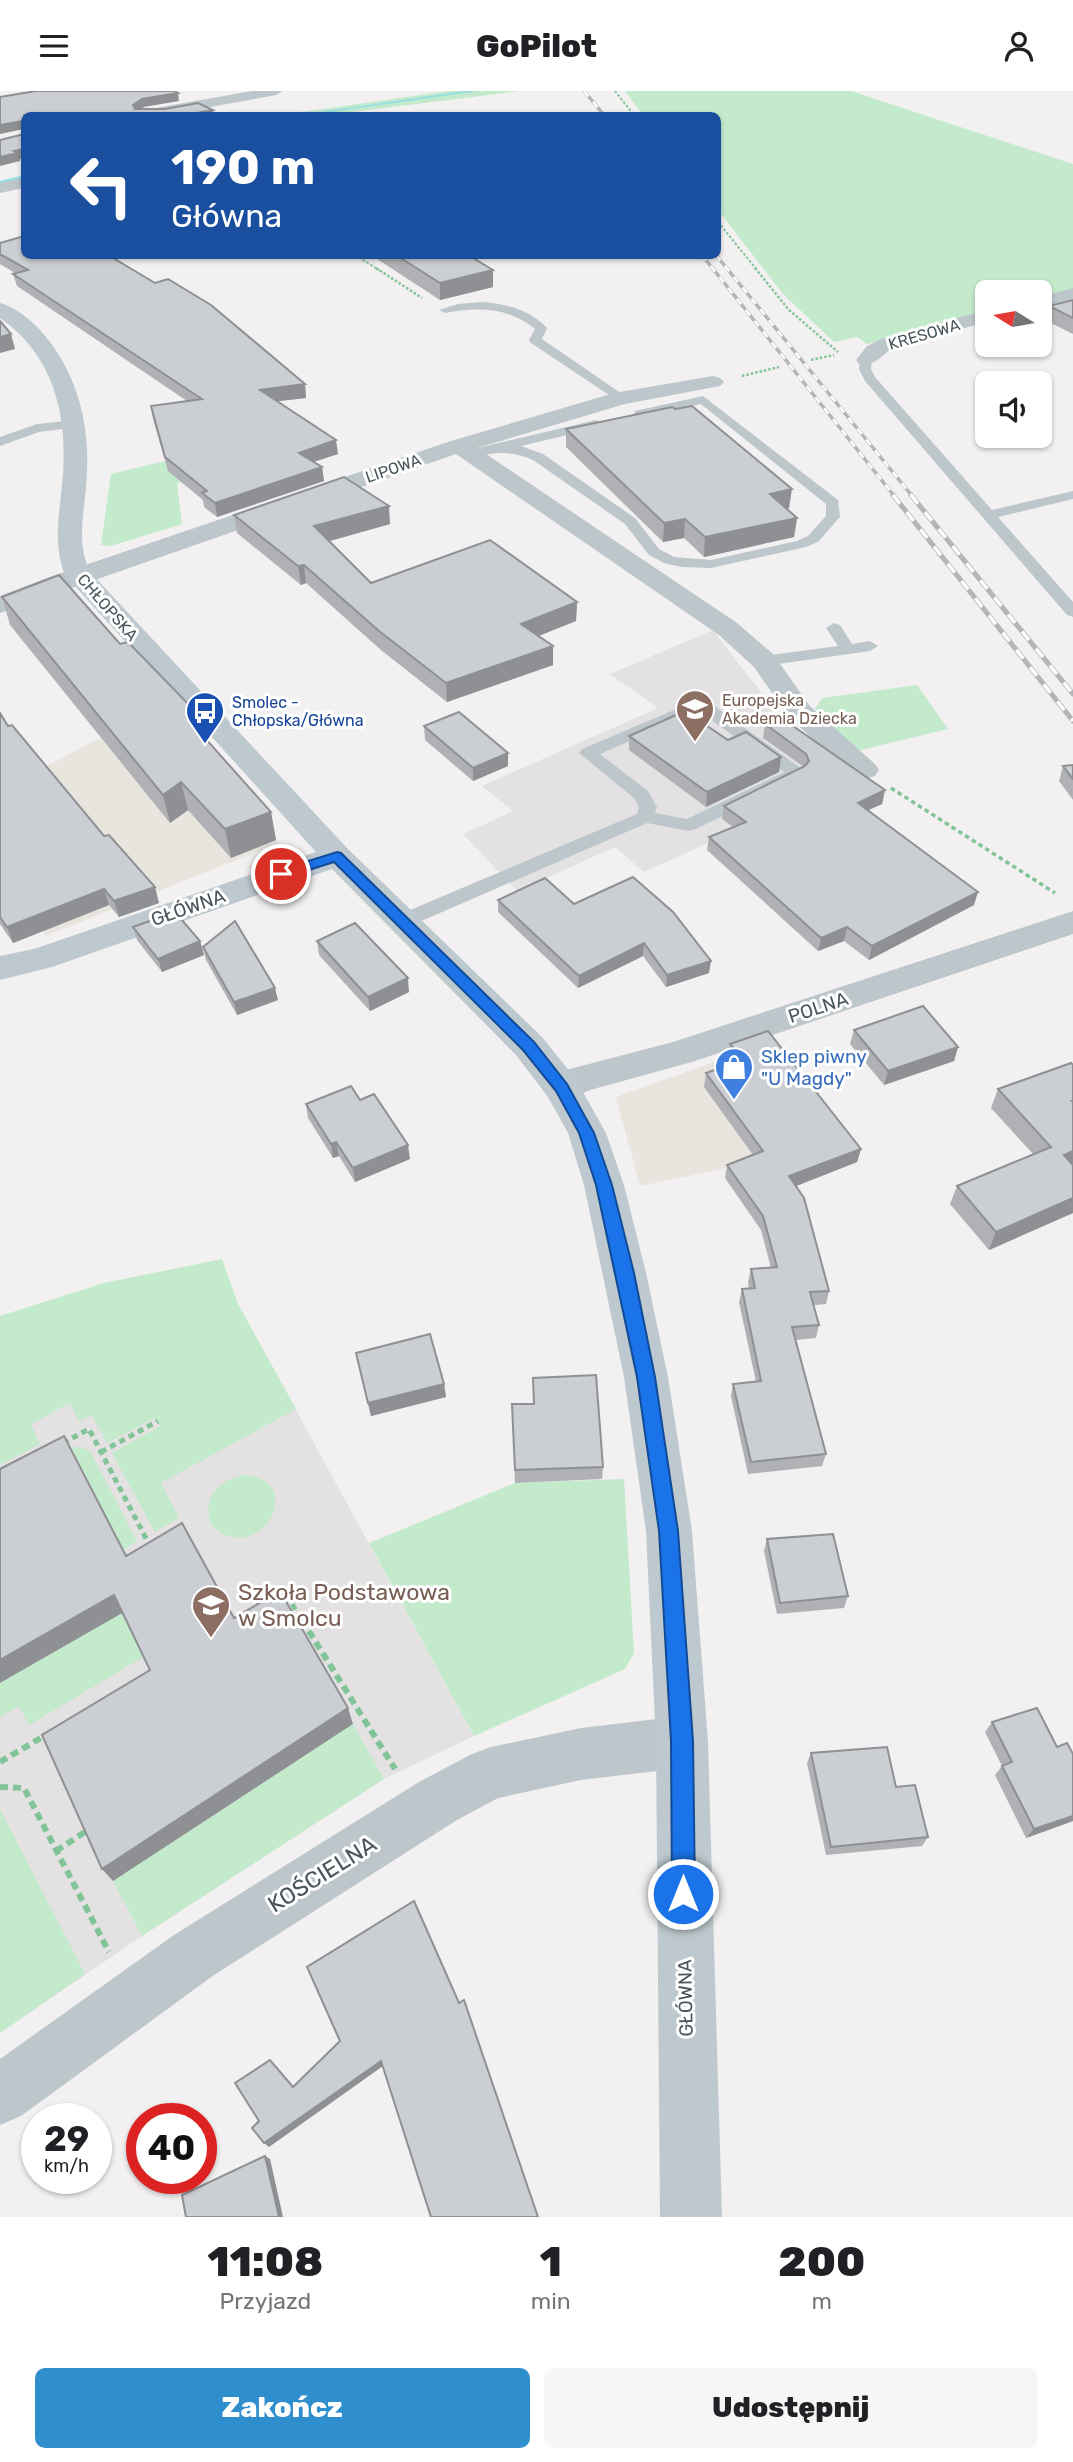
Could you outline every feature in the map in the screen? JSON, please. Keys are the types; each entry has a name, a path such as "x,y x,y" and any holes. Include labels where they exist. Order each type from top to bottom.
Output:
{"street":[{"path":"160,112 276,91"},
{"path":"0,188 21,184"},
{"path":"1052,300 1073,294"},
{"name":"CHŁOPSKA","path":"0,309 34,335 59,368 66,385 74,424 75,476 69,519 69,555 79,575 337,856"},
{"name":"KRESOWA","path":"866,360 874,350 888,343 975,319"},
{"name":"LIPOWA","path":"0,605 79,575 464,450 618,412 713,382"},
{"path":"464,450 728,629 764,661 799,711 864,770"},
{"name":"GŁÓWNA","path":"0,968 40,959 337,856 529,1046 562,1088 587,1133 604,1185 646,1377 668,1531 682,1741 691,2217"},
{"name":"POLNA","path":"562,1088 579,1080 679,1053 1067,910"},
{"name":"KOŚCIELNA","path":"0,2095 194,1955 449,1795 491,1773 581,1754 682,1741"}],"lane":[{"path":"444,310 489,305 532,320 541,328 535,339 618,412"},
{"path":"866,360 865,369 869,378 1073,612"},
{"path":"464,450 503,447 618,412 703,400 833,503 833,517 813,539 801,544 711,564 682,563 654,552 629,521 538,457 522,450 503,447"},
{"path":"0,442 37,428 74,424"},
{"path":"989,515 1073,495"},
{"path":"834,628 848,649"},
{"path":"764,661 870,646"},
{"path":"403,921 645,817 689,825 796,773 700,704 587,753 642,795 648,807 645,817"}],"path":[{"path":"615,91 632,112"},
{"path":"721,226 789,310 842,354 811,361"},
{"path":"361,259 444,310"},
{"path":"864,770 1067,910"},
{"path":"101,1452 158,1421"},
{"path":"56,1446 89,1429 151,1546"},
{"path":"139,1553 162,1539"},
{"path":"274,1600 286,1594 397,1772"},
{"path":"0,1762 58,1727"},
{"path":"0,1787 24,1788 111,1957"},
{"path":"57,1851 90,1829"}],"shaded area":[{"name":"Europejska Akademia Dziecka","path":"713,630 771,705 849,779 644,872 615,847 517,891 463,834 513,811 482,786 658,708 610,674"},
{"path":"102,737 243,802 279,843 46,936 12,888 43,768"},
{"path":"728,1057 767,1111 785,1156 640,1186 616,1097"},
{"name":"Szkoła Podstawowa w Smolcu","path":"231,1285 238,1304 474,1736 384,1779 142,1936 0,2033 0,1402"}],"green space":[{"path":"448,91 519,91 352,112 302,112"},
{"path":"625,91 851,91 1073,164 1073,289 1052,295 1052,280 975,280 975,315 867,344 857,337 834,342 783,294 721,214 721,112 641,112"},
{"path":"289,431 306,444 177,483 182,524 111,546 101,545 111,474"},
{"path":"917,685 948,729 857,751 815,709 822,698"},
{"path":"222,1259 238,1304 296,1409 161,1483 179,1518 155,1532 112,1453 160,1426 155,1418 107,1443 92,1415 79,1421 70,1403 31,1424 40,1444 0,1465 0,1316 104,1283"},
{"path":"77,1446 90,1451 137,1541 123,1550 74,1455 72,1449"},
{"path":"244,1475 264,1480 273,1491 275,1505 270,1519 260,1530 246,1537 230,1536 212,1526 208,1508 210,1499 227,1481"},
{"path":"624,1479 634,1653 625,1669 474,1736 369,1543 515,1483"},
{"path":"111,1587 145,1656 29,1725 19,1706 0,1717 0,1683 99,1626"},
{"path":"353,1724 384,1779 142,1936 113,1881"},
{"path":"0,1809 85,1974 0,2033"}],"building":[{"path":"36,91 174,91 178,93 142,99 133,105 135,109 165,109 198,103 213,110 21,112 21,121 0,125 0,97"},
{"path":"21,135 21,150 14,151 18,153 0,157 0,140"},
{"path":"21,237 21,259 115,259 155,283 168,279 211,305 305,384 260,390 336,440 299,453 322,467 215,503 202,493 207,491 165,457 151,406 202,399 13,274 28,270 0,254 0,243"},
{"path":"402,259 475,259 493,270 440,283"},
{"path":"1073,300 1073,318 1052,308 1052,305"},
{"path":"0,321 11,334 0,337"},
{"path":"692,406 792,489 770,494 797,518 705,537 685,519 664,523 566,429 672,407 675,409"},
{"path":"344,477 389,506 314,526 371,583 490,540 577,602 521,624 553,646 446,683 379,631 304,565 298,566 234,515"},
{"path":"59,575 120,644 128,642 198,714 187,718 271,812 225,829 181,782 163,795 2,597"},
{"path":"685,711 728,740 746,732 781,757 707,792 629,736"},
{"path":"459,712 508,753 473,768 424,726"},
{"path":"0,713 8,726 12,725 104,836 109,835 155,887 114,901 104,889 7,927 0,917"},
{"path":"780,717 885,790 858,803 978,892 872,946 847,927 821,938 709,837 746,822 724,806 805,766 809,761 806,754 765,724"},
{"path":"1073,765 1073,779 1063,766"},
{"path":"633,877 673,912 711,961 667,975 644,943 579,976 498,900 545,878 574,904"},
{"path":"175,912 200,941 158,959 133,927"},
{"path":"235,921 275,988 234,1002 203,947"},
{"path":"355,923 408,978 368,997 317,941"},
{"path":"923,1006 958,1047 888,1071 854,1030"},
{"path":"768,1031 861,1149 789,1176 804,1198 829,1291 810,1292 819,1325 792,1327 826,1454 751,1462 733,1384 761,1381 742,1289 755,1288 751,1269 777,1267 763,1216 727,1165 763,1151 706,1073 743,1060 730,1044"},
{"path":"1071,1063 1073,1151 1064,1155 1073,1165 1073,1198 996,1232 957,1186 1051,1147 998,1089"},
{"path":"351,1086 360,1100 374,1094 408,1145 353,1168 336,1142 331,1144 306,1104"},
{"path":"430,1334 444,1384 368,1403 356,1353"},
{"path":"596,1375 603,1467 515,1470 512,1404 534,1404 533,1378"},
{"path":"64,1436 126,1556 182,1523 234,1618 280,1591 348,1708 102,1869 42,1735 150,1670 114,1595 0,1660 0,1469"},
{"path":"833,1534 848,1596 780,1603 767,1539"},
{"path":"1037,1708 1057,1747 1067,1743 1073,1754 1073,1816 1034,1829 1002,1766 1012,1762 992,1722"},
{"path":"887,1747 896,1787 915,1785 928,1837 831,1847 811,1753"},
{"path":"414,1901 459,2003 464,2000 538,2217 431,2217 381,2061 264,2143 252,2128 259,2121 235,2083 270,2060 293,2087 340,2041 307,1967"},
{"path":"265,2156 279,2217 186,2217 182,2195 217,2194 217,2179"}],"waterway":[{"path":"323,112 476,91"},
{"path":"0,183 21,178"}],"railway":[{"path":"584,91 602,112"},
{"path":"705,259 895,497"},
{"path":"719,259 913,497"},
{"path":"893,495 1073,721"},
{"path":"911,495 1073,694"}],"place":[{"name":"Europejska Akademia Dziecka","path":"695,743"},
{"name":"Smolec - Chłopska/Główna","path":"205,745"},
{"name":"Sklep piwny \"U Magdy\"","path":"734,1101"},
{"name":"Szkoła Podstawowa w Smolcu","path":"211,1639"}],"route":[{"path":"281,874 337,856 529,1046 562,1088 587,1133 604,1185 625,1273 646,1377 668,1531 682,1741 683,1894"}]}
